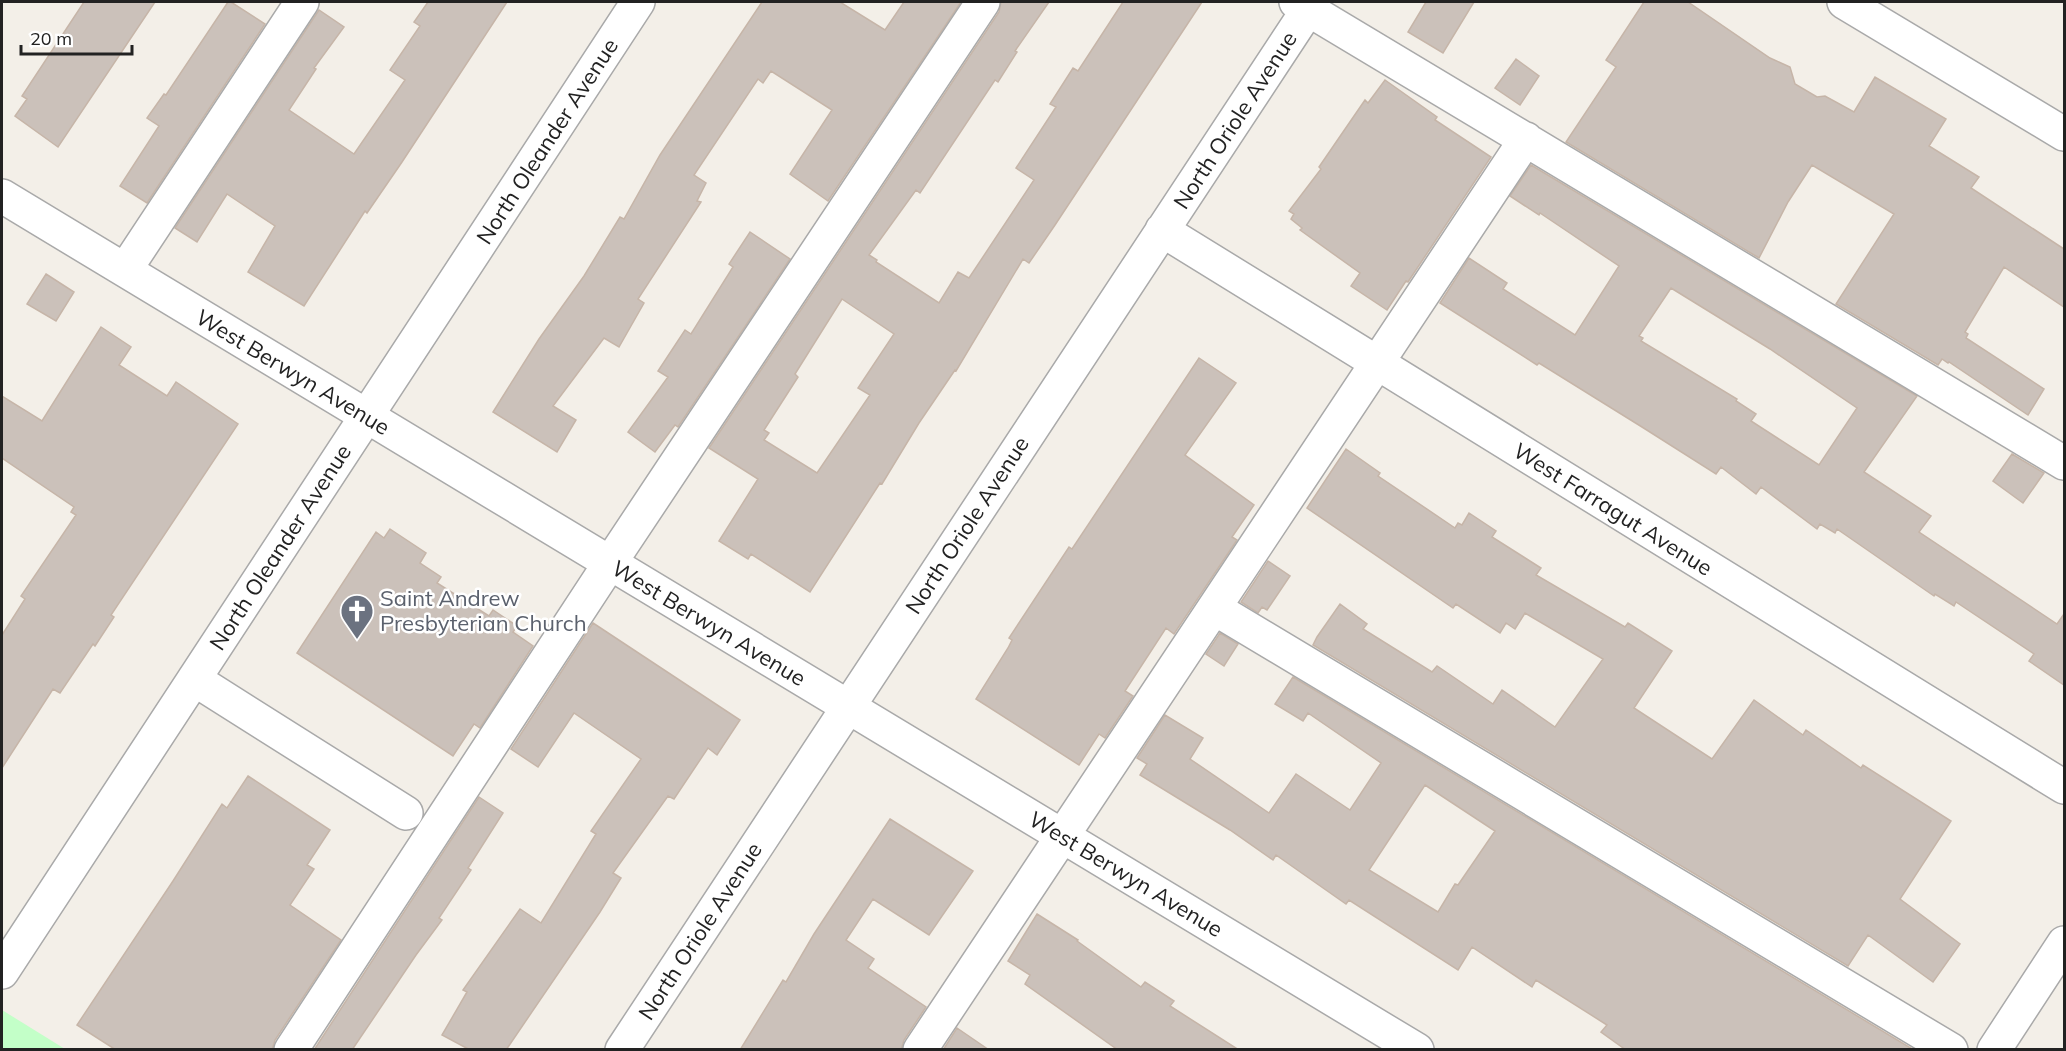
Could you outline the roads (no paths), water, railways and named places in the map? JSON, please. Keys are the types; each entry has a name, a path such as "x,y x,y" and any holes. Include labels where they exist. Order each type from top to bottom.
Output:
{"street":[{"path":"125,270 302,2"},
{"name":"North Oleander Avenue","path":"2,972 638,2"},
{"path":"291,1050 610,563 983,2"},
{"path":"1844,2 2064,134"},
{"path":"1306,4 2064,463"},
{"name":"North Oriole Avenue","path":"622,1050 1162,230 1306,4"},
{"path":"920,1050 1526,139"},
{"name":"West Berwyn Avenue","path":"2,196 1417,1050"},
{"name":"West Farragut Avenue","path":"1162,230 2064,787"},
{"path":"1214,608 1951,1050"},
{"path":"194,679 406,813"},
{"path":"1994,1050 2064,943"}],"place":[{"name":"Saint Andrew Presbyterian Church","path":"357,640"}]}
